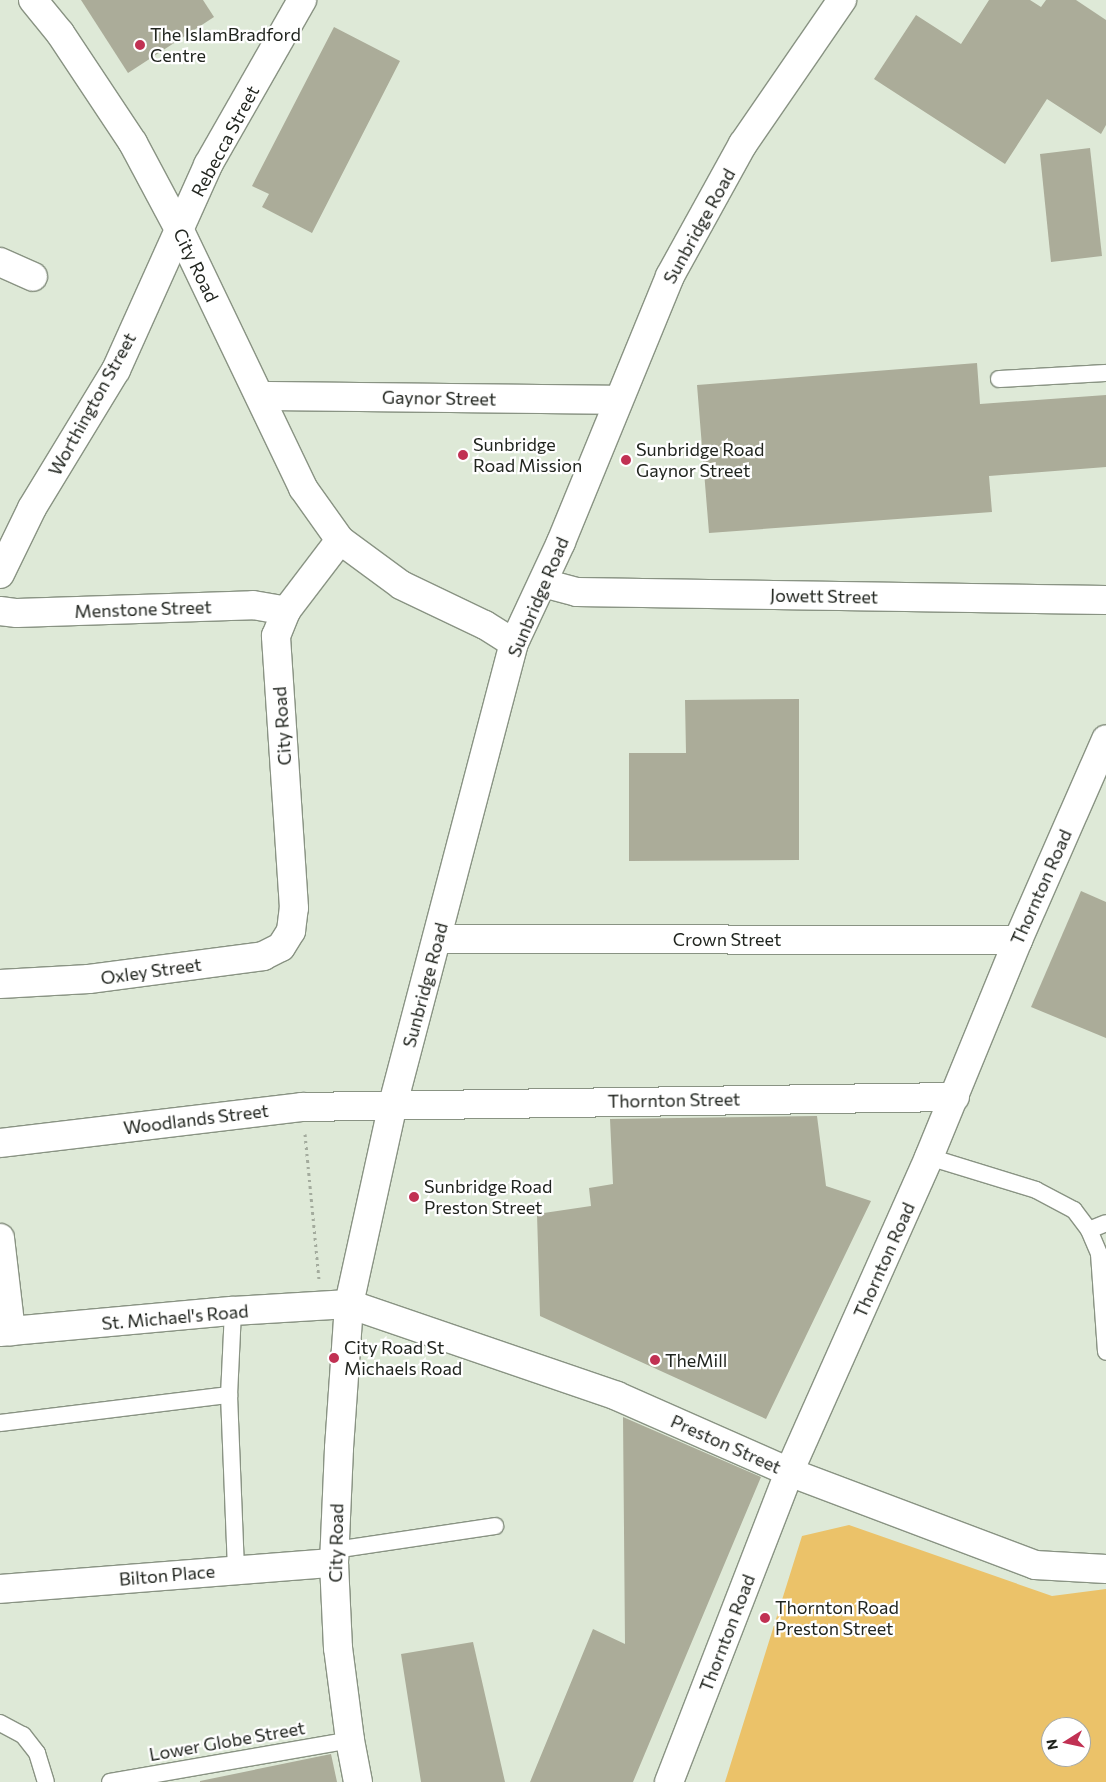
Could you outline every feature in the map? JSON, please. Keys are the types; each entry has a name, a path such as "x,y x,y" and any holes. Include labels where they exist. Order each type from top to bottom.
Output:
{"street":[{"name":"City Road","path":"33,0 60,33 133,144 180,231 303,488 340,540 401,585 485,625 514,643"},
{"name":"Sunbridge Road","path":"349,1304 393,1104 514,643 543,583 670,276 734,161 842,0"},
{"name":"Rebecca Street","path":"180,231 208,165 309,1"},
{"name":"Worthington Street","path":"0,574 32,508 116,370 180,231"},
{"path":"0,262 33,277"},
{"name":"Gaynor Street","path":"260,396 618,400"},
{"name":"City Road","path":"291,932 294,908 276,636 286,612 340,540"},
{"name":"Jowett Street","path":"543,583 577,592 1106,600"},
{"name":"Menstone Street","path":"0,611 253,605 286,612"},
{"name":"Thornton Road","path":"669,1782 789,1472 955,1097 1018,940 1106,740"},
{"name":"Oxley Street","path":"0,984 89,979 263,956 281,947 291,932"},
{"name":"Crown Street","path":"437,939 1018,940"},
{"name":"Thornton Street","path":"393,1104 955,1097"},
{"name":"Woodlands Street","path":"0,1143 302,1107 393,1104"},
{"path":"0,1238 5,1332"},
{"name":"City Road","path":"349,1304 338,1448 334,1556 338,1648 350,1740 358,1782"},
{"name":"St. Michael's Road","path":"5,1332 233,1311 349,1304"},
{"name":"Preston Street","path":"349,1304 617,1396 789,1472 1035,1565 1106,1569"},
{"name":"Bilton Place","path":"0,1589 236,1569 334,1556"}],"lane":[{"path":"999,379 1106,373"},
{"path":"929,1157 1036,1190 1074,1210 1090,1230 1099,1254 1106,1352"},
{"path":"1090,1230 1106,1223"},
{"path":"233,1311 229,1395 236,1569"},
{"path":"0,1423 229,1395"},
{"path":"334,1556 495,1526"},
{"path":"0,1723 23,1735 37,1753 46,1782"},
{"name":"Lower Globe Street","path":"110,1782 350,1740"}],"path":[{"path":"302,1107 322,1305"}],"shaded area":[{"path":"849,1525 1052,1596 1106,1589 1106,1782 725,1782 802,1536"}],"building":[{"name":"The IslamBradford Centre","path":"81,0 203,0 214,17 128,73"},
{"path":"989,0 1030,0 1041,7 1046,0 1076,0 1106,20 1106,125 1101,134 1047,99 1005,164 874,79 916,15 961,44"},
{"path":"334,27 400,61 312,233 262,207 269,194 252,186"},
{"path":"1090,148 1102,256 1051,262 1040,154"},
{"path":"977,363 980,404 1106,395 1106,467 989,476 992,512 709,533 697,385"},
{"path":"799,699 799,860 629,861 629,753 686,753 685,700"},
{"path":"1081,891 1106,902 1106,1038 1031,1007"},
{"path":"817,1116 826,1186 871,1201 766,1419 540,1316 537,1214 591,1206 589,1188 613,1184 610,1119"},
{"path":"623,1417 761,1477 633,1782 530,1782 593,1629 625,1644"},
{"path":"473,1642 505,1782 421,1782 401,1654"},
{"path":"331,1754 337,1782 200,1782 200,1781"}],"place":[{"name":"The IslamBradford Centre","path":"140,45"},
{"name":"Sunbridge Road Mission","path":"463,455"},
{"name":"Sunbridge Road Gaynor Street","path":"626,460"},
{"name":"Sunbridge Road Preston Street","path":"414,1197"},
{"name":"City Road St Michaels Road","path":"334,1358"},
{"name":"TheMill","path":"655,1360"},
{"name":"Thornton Road Preston Street","path":"765,1618"}]}
